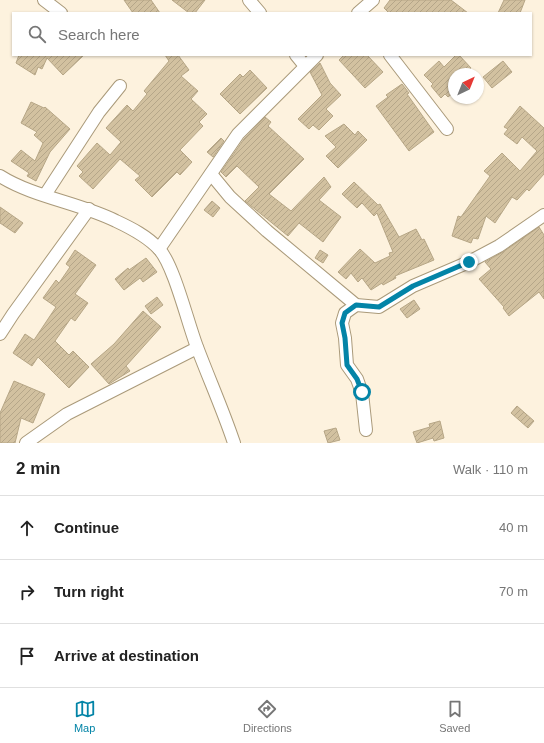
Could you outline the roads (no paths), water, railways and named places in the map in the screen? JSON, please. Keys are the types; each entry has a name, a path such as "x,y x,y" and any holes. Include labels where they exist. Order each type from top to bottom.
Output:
{"street":[{"path":"44,0 60,12"},
{"path":"249,0 259,12"},
{"path":"359,12 373,0"},
{"path":"297,56 305,66"},
{"path":"159,249 238,134 316,56"},
{"path":"391,56 447,129"},
{"path":"45,195 99,112 120,86"},
{"path":"211,174 230,197 267,231 356,305 379,307 413,286 469,262 499,246 544,215"},
{"path":"0,177 45,195 89,209 139,233 159,249 169,267 197,348 220,402 234,443"},
{"path":"0,334 89,209"},
{"path":"356,305 345,313 342,323 345,338 347,365 357,379 362,392 366,430"},
{"path":"26,443 67,414 197,348"}]}
